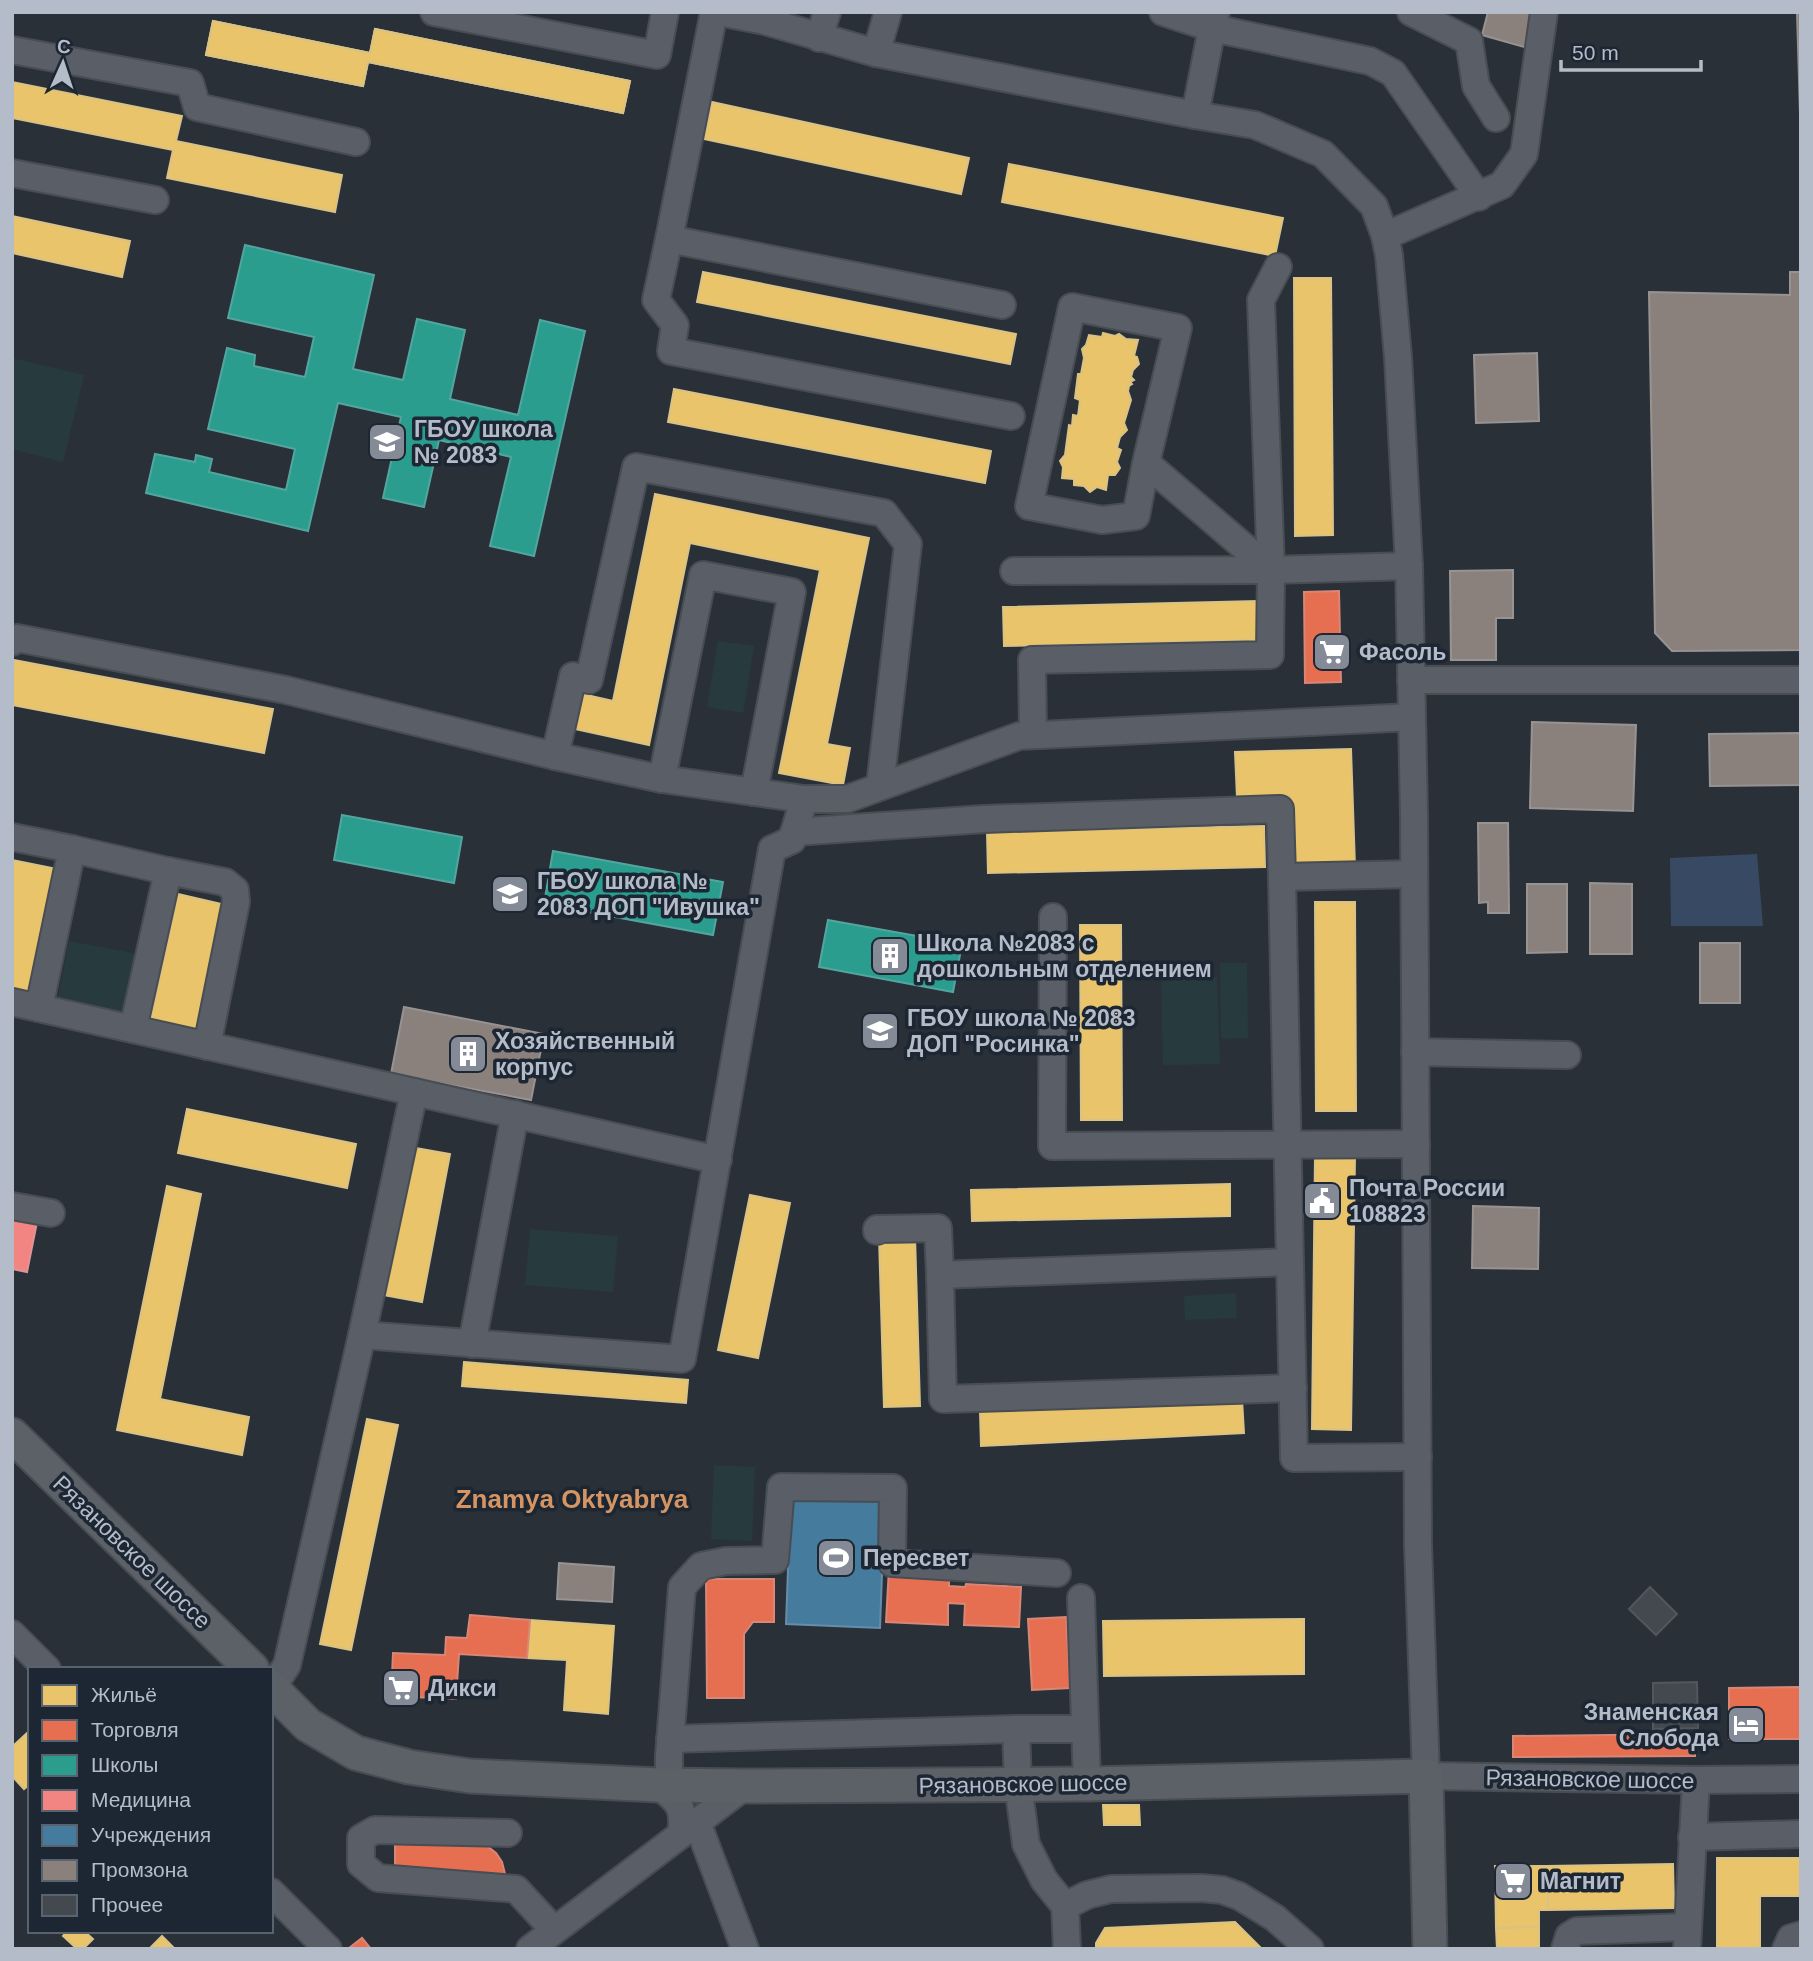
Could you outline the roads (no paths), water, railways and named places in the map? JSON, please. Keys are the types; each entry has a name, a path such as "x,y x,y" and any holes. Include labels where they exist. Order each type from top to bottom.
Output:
{"main road":[{"name":"Рязановское шоссе","path":"12,1435 250,1667"},
{"name":"Рязановское шоссе","path":"273,1689 308,1725 356,1753 409,1767 470,1776 745,1786 1087,1784 1426,1776"},
{"path":"1426,1776 1430,1949"}],"street":[{"path":"434,12 657,55 665,12"},
{"path":"714,12 656,300 674,325 671,351 1011,416"},
{"path":"719,12 766,17 819,38 876,53 1255,125 1323,154 1374,206 1389,255 1398,357 1409,566 1415,874 1418,1544 1426,1776"},
{"path":"819,38 827,12"},
{"path":"876,53 888,12"},
{"path":"1163,12 1214,20 1370,61 1393,73 1479,197"},
{"path":"1411,12 1469,41 1476,86 1496,118"},
{"path":"1385,236 1502,185 1524,154 1544,12"},
{"path":"1195,115 1214,20"},
{"path":"12,50 190,83 197,107 356,142"},
{"path":"12,173 155,200"},
{"path":"669,239 1002,305"},
{"path":"1033,735 1032,660 1270,655 1270,570 1261,300 1278,267"},
{"path":"1072,307 1178,328 1146,463 1136,516 1102,520 1029,506 1072,307"},
{"path":"1146,463 1270,570"},
{"path":"555,756 573,676 589,680 636,467 884,513 908,544 880,786"},
{"path":"1014,571 1270,570 1409,566"},
{"path":"662,779 703,575 792,592 754,792"},
{"path":"12,642 17,638 286,690 555,756 662,779 803,799 847,799 1018,736 1412,717"},
{"path":"1411,680 1801,680"},
{"path":"362,1335 682,1359 772,849 792,839 803,799"},
{"path":"794,832 984,819 1280,809 1294,1458 1418,1457"},
{"path":"12,837 225,882 235,890 236,902 207,1045"},
{"path":"39,1008 72,849"},
{"path":"133,1029 168,871"},
{"path":"1282,877 1415,874"},
{"path":"1052,917 1052,1146 1416,1144"},
{"path":"12,1002 718,1160"},
{"path":"1415,1052 1567,1055"},
{"path":"273,1686 287,1665 414,1092"},
{"path":"472,1344 515,1114"},
{"path":"12,1206 51,1213"},
{"path":"877,1231 938,1228 943,1399 1293,1388"},
{"path":"940,1275 1290,1262"},
{"path":"745,1949 684,1815 664,1785 682,1587 701,1566 726,1561 775,1560 781,1487 893,1488 892,1563 1057,1573"},
{"path":"1081,1598 1087,1784"},
{"path":"12,1634 45,1667"},
{"path":"1016,1729 1018,1784 1026,1844 1044,1880 1065,1906 1067,1949"},
{"path":"670,1739 1085,1729"},
{"name":"Рязановское шоссе","path":"1426,1776 1801,1779"},
{"path":"1566,1949 1569,1936 1577,1931 1687,1938 1696,1780"},
{"path":"530,1949 745,1786"},
{"path":"508,1833 375,1830 361,1838 361,1864 378,1878 516,1889 554,1930"},
{"path":"1692,1837 1801,1834"},
{"path":"1065,1906 1087,1895 1111,1889 1222,1890 1239,1896 1275,1918 1310,1949"},
{"path":"273,1894 328,1949"},
{"path":"1786,1949 1791,1938 1801,1935"}],"water":[{"path":"1757,854 1763,926 1671,926 1670,858"}],"place":[{"name":"ГБОУ школа № 2083","path":"387,442"},
{"name":"Фасоль","path":"1332,652"},
{"name":"ГБОУ школа № 2083 ДОП \"Ивушка\"","path":"510,894"},
{"name":"Школа №2083 с дошкольным отделением","path":"890,956"},
{"name":"ГБОУ школа № 2083 ДОП \"Росинка\"","path":"880,1031"},
{"name":"Хозяйственный корпус","path":"468,1054"},
{"name":"Почта России 108823","path":"1322,1201"},
{"name":"Пересвет","path":"836,1558"},
{"name":"Дикси","path":"401,1688"},
{"name":"Знаменская Слобода","path":"1746,1725"},
{"name":"Магнит","path":"1513,1881"}],"district":[{"name":"Znamya Oktyabrya","path":"572,1499"}]}
